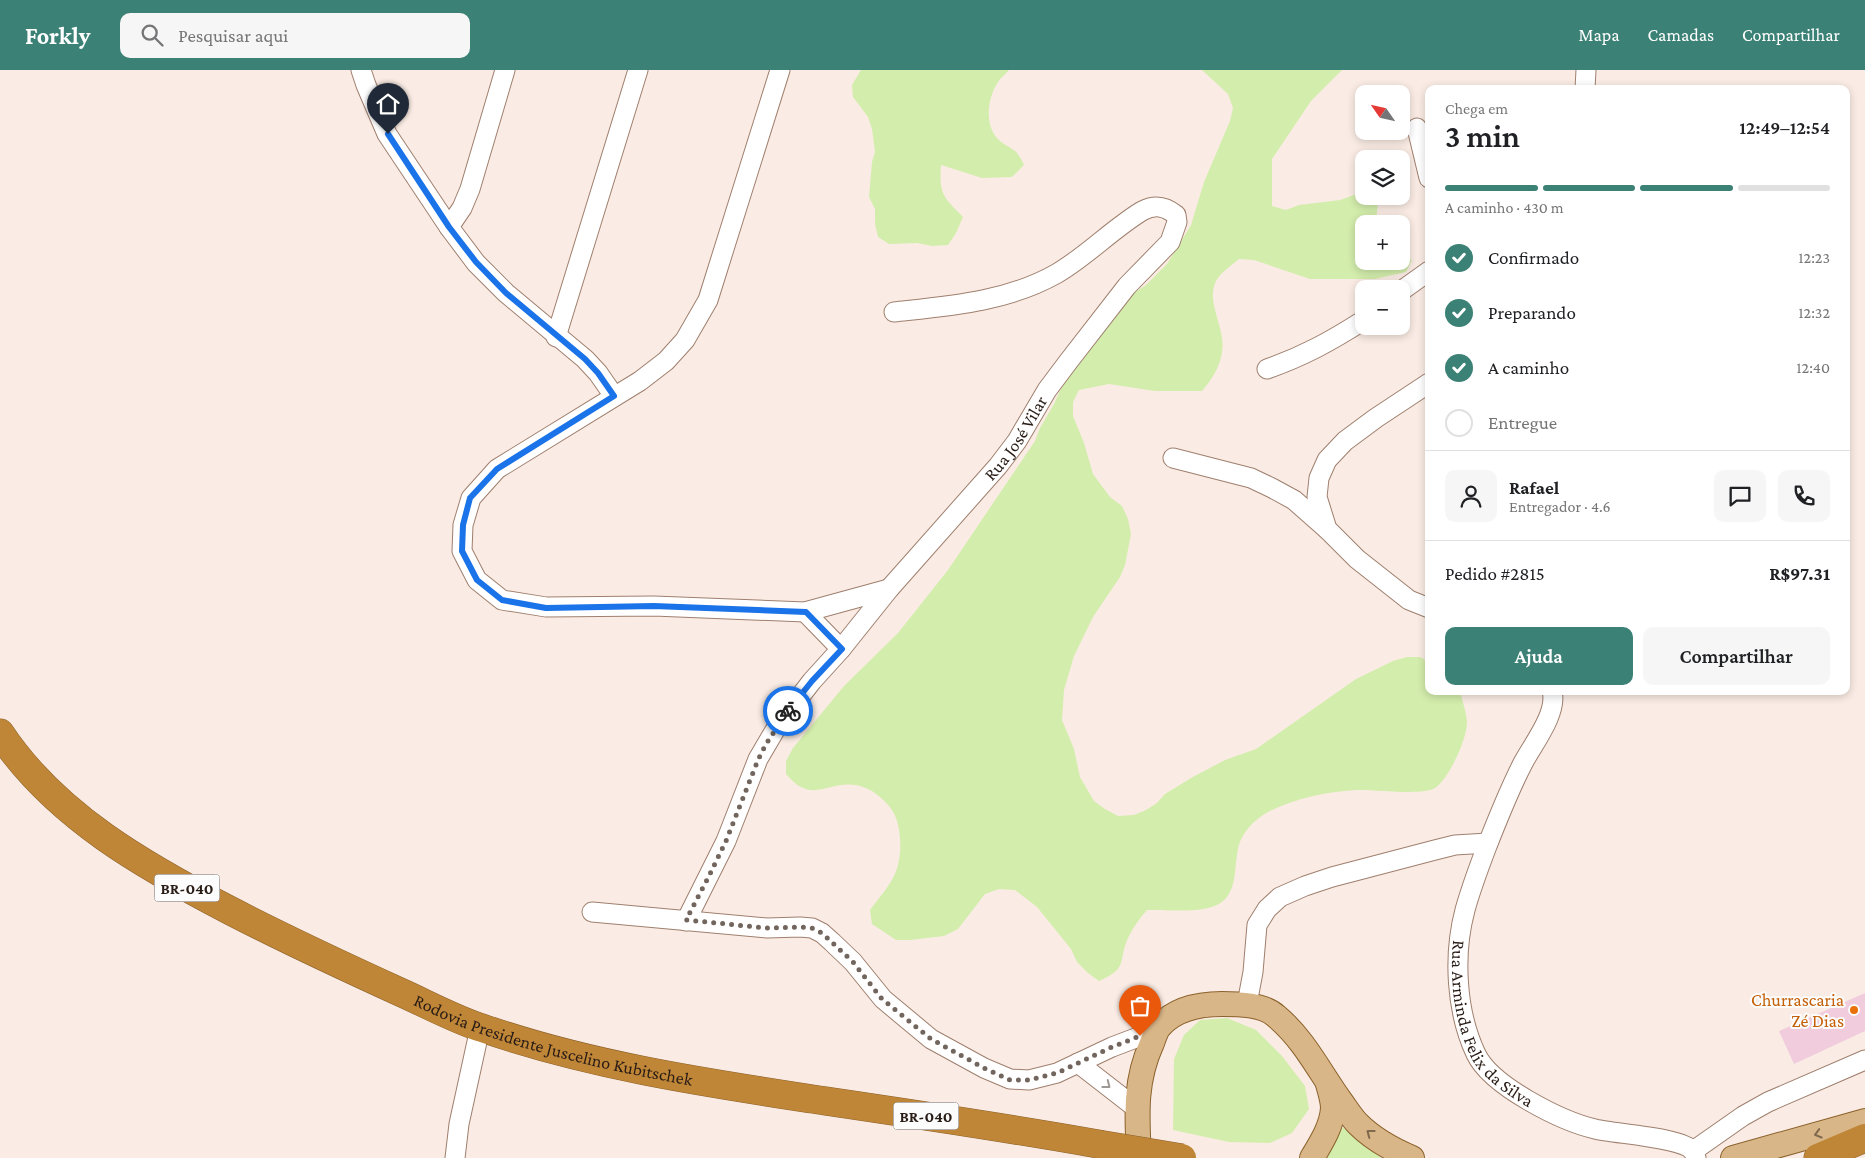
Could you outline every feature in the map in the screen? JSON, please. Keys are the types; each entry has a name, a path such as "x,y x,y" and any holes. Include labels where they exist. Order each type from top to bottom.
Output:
{"highway":[{"name":"Rodovia Presidente Juscelino Kubitschek","path":"0,733 50,794 104,836 175,882 292,943 480,1028 619,1066 714,1084 1011,1129 1183,1158"},
{"path":"1818,1158 1865,1138"}],"main road":[{"path":"1140,1158 1136,1108 1140,1074 1159,1027 1181,1010 1205,1004 1247,1004 1274,1014 1295,1034 1314,1059 1328,1084 1358,1124 1392,1150 1412,1158"},
{"path":"1312,1158 1326,1134 1331,1120 1333,1107 1328,1084"},
{"path":"1733,1158 1865,1121"}],"street":[{"path":"449,227 462,208 470,189 506,70"},
{"path":"556,337 638,70"},
{"path":"780,70 708,300 685,340 666,361 640,381 497,469 470,498 463,525 462,551 477,580 502,600 546,608 654,606 806,612 889,588"},
{"path":"1584,85 1586,70"},
{"path":"366,75 388,134 449,227 476,262 506,293 591,366 614,396"},
{"path":"1417,128 1425,161"},
{"name":"Rua José Vilar","path":"686,920 726,841 751,775 766,744 795,702 842,649 889,588 998,466 1047,390 1068,362 1127,286 1170,242 1177,222 1176,215 1162,206 1143,210 1092,250 1055,274 1015,292 969,303 894,312"},
{"path":"1410,285 1425,274"},
{"path":"1267,369 1297,359 1355,326"},
{"path":"1327,529 1317,497 1319,478 1327,460 1345,441 1425,386"},
{"path":"1172,458 1250,478 1294,500 1357,559 1390,586 1409,600 1425,606"},
{"path":"806,612 842,649"},
{"name":"Rua Arminda Felix da Silva","path":"1553,695 1554,698 1546,721 1509,792 1488,843 1464,911 1458,959 1459,997 1467,1033 1477,1057 1495,1078 1528,1100 1562,1118 1594,1129 1682,1144 1695,1155"},
{"path":"1247,1004 1253,972 1257,925 1267,909 1280,897 1314,883 1435,850 1488,843"},
{"path":"592,912 767,928 812,928 822,933 853,962 882,999 931,1039 1010,1080 1029,1080 1057,1073 1159,1027"},
{"path":"455,1158 459,1124 480,1028"},
{"path":"1695,1155 1743,1116 1768,1102 1865,1060"},
{"path":"1078,1063 1136,1108"}],"green space":[{"path":"861,70 1009,70 999,80 992,95 989,110 990,125 997,138 1018,154 1024,165 1012,177 982,178 941,165 941,183 944,194 951,205 963,217 948,245 889,244 878,237 875,224 875,209 869,197 872,162 875,152 872,129 868,117 853,97 852,85"},
{"path":"1202,70 1342,70 1311,101 1272,159 1272,206 1286,210 1299,205 1340,200 1355,195 1355,205 1378,205 1377,215 1355,215 1355,270 1407,270 1406,272 1375,279 1310,279 1254,260 1239,259 1221,275 1216,281 1214,288 1213,302 1223,345 1215,373 1202,391 1155,391 1109,384 1079,390 1073,402 1073,416 1084,443 1093,474 1110,497 1122,506 1128,519 1131,534 1125,565 1120,577 1093,617 1074,656 1064,690 1062,720 1074,749 1080,777 1094,801 1105,809 1118,816 1134,815 1157,803 1165,794 1191,778 1225,760 1256,749 1356,679 1393,661 1407,657 1420,657 1425,660 1425,695 1461,695 1467,721 1457,757 1446,776 1435,788 1429,790 1420,792 1356,790 1333,792 1300,799 1263,815 1249,827 1242,837 1238,849 1233,885 1225,899 1218,904 1202,909 1147,910 1129,936 1119,967 1115,972 1099,981 1077,962 1071,949 1037,907 1015,890 999,889 985,894 958,929 944,936 896,940 872,924 870,910 892,880 899,863 900,839 894,813 878,795 863,787 841,785 814,790 805,789 796,784 786,774 786,761 793,748 844,686 898,633 948,570 1035,441 1066,377 1132,294 1146,285 1167,264 1191,225 1204,182 1230,121 1233,108 1228,94"},
{"path":"1227,1018 1256,1030 1282,1056 1305,1086 1309,1109 1292,1133 1270,1143 1229,1142 1173,1130 1174,1059 1184,1035 1200,1020"},
{"path":"1340,1127 1350,1130 1381,1158 1320,1158"}],"building":[{"path":"1865,993 1865,1031 1794,1064 1779,1031"}],"way so far":[{"path":"788,711 766,744 758,760 726,841 686,920 767,928 812,928 822,933 853,962 882,999 931,1039 1010,1080 1029,1080 1057,1073 1140,1036"}],"place":[{"name":"Churrascaria Zé Dias","path":"1854,1010"}],"route":[{"path":"388,134 449,227 476,262 506,293 585,359 598,373 614,396 497,469 470,498 463,525 462,551 477,580 502,600 546,608 654,606 760,612 806,612 824,633 842,649 812,681 788,711"}]}
